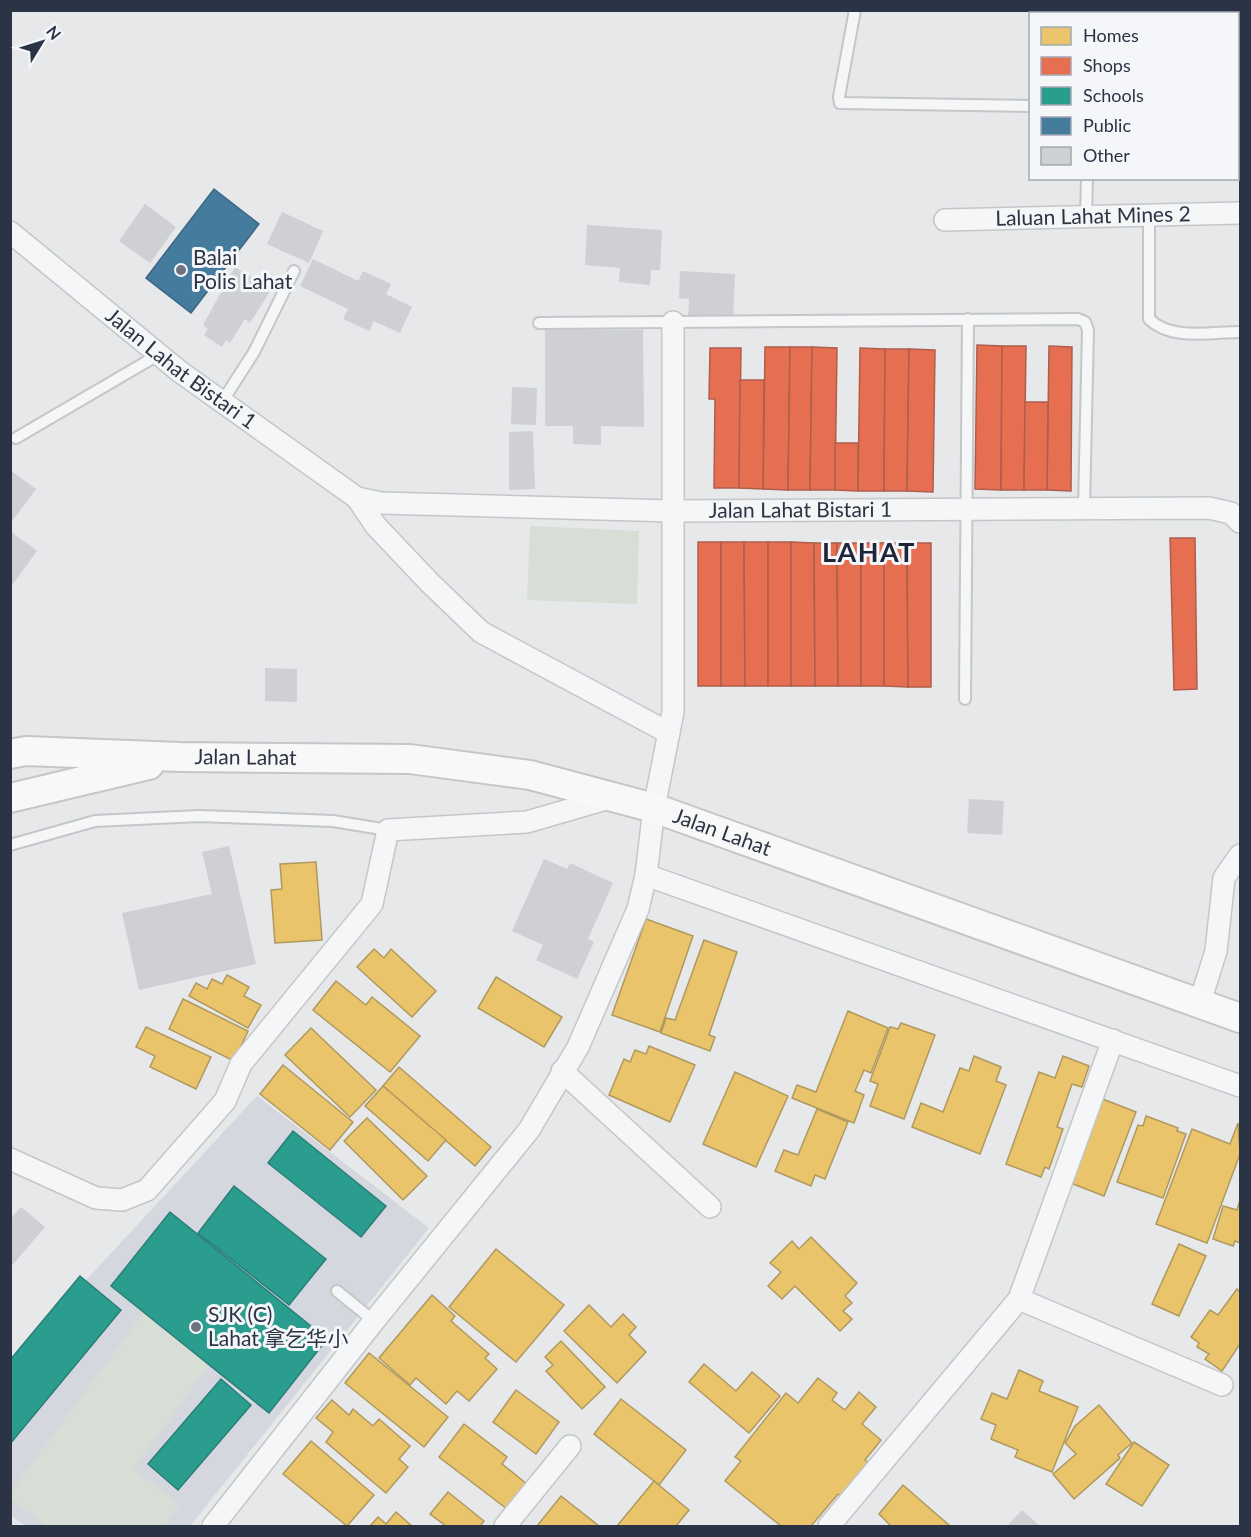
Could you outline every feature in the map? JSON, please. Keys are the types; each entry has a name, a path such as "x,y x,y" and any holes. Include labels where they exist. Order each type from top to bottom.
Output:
{"main road":[{"name":"Jalan Lahat","path":"10,754 26,751 180,757 410,759 530,775 654,808 1240,1018"},
{"name":"Jalan Lahat","path":"10,798 180,757"}],"street":[{"name":"Laluan Lahat Mines 2","path":"945,220 1240,213"},
{"name":"Jalan Lahat Bistari 1","path":"10,232 158,355 357,498 383,534 481,632 669,733"},
{"path":"213,1527 374,1321 529,1130 578,1047 638,909 646,875 654,808 673,712 673,322"},
{"name":"Jalan Lahat Bistari 1","path":"357,498 382,503 673,511 964,507 1209,508 1232,513 1240,522"},
{"path":"10,1159 96,1198 122,1200 147,1190 225,1101 241,1064 372,904 388,830 527,822 613,797"},
{"path":"1200,1002 1216,951 1224,878 1240,855"},
{"path":"646,875 1240,1086"},
{"path":"829,1527 1019,1299 1113,1040"},
{"path":"562,1071 710,1207"},
{"path":"1019,1299 1222,1385"},
{"path":"505,1527 570,1446"}],"lane":[{"path":"855,10 839,97 840,103 1029,106"},
{"path":"1086,180 1086,216"},
{"path":"1149,216 1149,320 1158,328 1177,333 1240,332"},
{"path":"222,402 254,352 294,271"},
{"path":"964,699 964,507 968,319"},
{"path":"539,323 1078,319 1085,322 1088,330 1084,507"},
{"path":"16,438 158,355"},
{"path":"10,845 95,820 187,816 333,821 388,830"},
{"path":"337,1291 374,1321"}],"shaded area":[{"path":"530,526 639,531 637,604 527,600"},
{"name":"SJK (C) Lahat 拿乞华小","path":"257,1096 429,1228 190,1526 26,1526 11,1516 10,1362"},
{"path":"143,1313 211,1363 133,1469 180,1504 164,1526 47,1526 11,1499 11,1492"}],"building: Homes":[{"path":"316,862 322,940 275,943 271,890 282,889 280,864"},
{"path":"646,919 693,936 660,1032 612,1015"},
{"path":"704,940 737,952 709,1035 715,1037 710,1051 661,1033 666,1018 675,1020"},
{"path":"374,949 384,958 391,949 436,991 412,1017 357,967"},
{"path":"227,975 249,987 244,996 261,1005 248,1028 189,996 196,983 207,989 212,979 222,984"},
{"path":"496,977 562,1017 544,1047 478,1008"},
{"path":"336,981 366,1005 372,997 420,1036 390,1072 313,1010"},
{"path":"183,999 248,1031 234,1061 169,1029"},
{"path":"848,1011 888,1028 871,1073 864,1070 855,1091 864,1095 854,1123 792,1098 797,1085 816,1092"},
{"path":"901,1023 935,1035 904,1119 870,1106 878,1084 870,1081 890,1027 898,1029"},
{"path":"146,1027 211,1057 196,1089 150,1067 155,1056 136,1047"},
{"path":"311,1028 376,1090 350,1117 285,1055"},
{"path":"649,1046 695,1065 670,1122 609,1095 624,1059 630,1062 635,1050 646,1054"},
{"path":"974,1056 1001,1067 996,1081 1006,1085 980,1154 912,1127 921,1103 943,1112 960,1068 969,1071"},
{"path":"1063,1056 1089,1066 1082,1087 1072,1084 1057,1127 1063,1129 1049,1169 1045,1167 1041,1177 1006,1164 1039,1072 1055,1078"},
{"path":"283,1065 353,1122 330,1150 260,1094"},
{"path":"399,1067 491,1147 475,1166 383,1086"},
{"path":"735,1072 788,1096 756,1167 703,1144"},
{"path":"383,1086 446,1140 428,1161 365,1106"},
{"path":"1100,1098 1136,1112 1104,1196 1068,1182"},
{"path":"817,1109 848,1122 825,1179 815,1175 811,1186 775,1171 784,1150 798,1155"},
{"path":"1146,1116 1178,1128 1177,1131 1186,1134 1163,1198 1117,1182 1138,1125 1143,1126"},
{"path":"367,1118 427,1176 403,1200 344,1141"},
{"path":"1238,1123 1240,1154 1207,1243 1156,1224 1192,1129 1230,1144"},
{"path":"1240,1200 1240,1243 1235,1241 1233,1246 1213,1239 1223,1206 1237,1210"},
{"path":"811,1237 857,1283 845,1296 852,1303 843,1311 852,1319 840,1331 795,1286 782,1299 768,1286 781,1272 770,1263 792,1241 799,1249"},
{"path":"1179,1244 1206,1256 1179,1316 1152,1304"},
{"path":"496,1249 564,1305 516,1362 449,1307"},
{"path":"1237,1289 1240,1292 1240,1344 1222,1371 1205,1359 1209,1354 1197,1347 1199,1343 1191,1337 1210,1310 1218,1315"},
{"path":"432,1295 455,1316 451,1321 489,1354 485,1358 497,1369 469,1401 457,1391 446,1404 416,1378 410,1385 379,1358"},
{"path":"589,1305 611,1327 623,1314 636,1327 629,1335 646,1352 617,1383 564,1331"},
{"path":"561,1341 605,1387 582,1409 546,1371 553,1365 545,1357"},
{"path":"369,1353 448,1417 424,1447 345,1383"},
{"path":"704,1364 736,1391 752,1372 780,1396 749,1433 689,1382"},
{"path":"1019,1370 1043,1381 1039,1391 1078,1407 1052,1472 1015,1457 1018,1450 991,1439 996,1425 981,1419 992,1393 1007,1399"},
{"path":"818,1378 837,1393 832,1400 845,1410 859,1392 876,1407 862,1424 881,1440 865,1460 872,1466 845,1500 838,1494 811,1526 781,1526 725,1481 741,1461 735,1457 786,1393 798,1403"},
{"path":"516,1390 559,1422 536,1454 493,1422"},
{"path":"621,1399 686,1450 659,1485 594,1434"},
{"path":"332,1400 349,1415 353,1409 373,1426 379,1419 410,1446 399,1459 408,1467 386,1493 326,1442 333,1432 316,1418"},
{"path":"1099,1405 1132,1443 1118,1455 1120,1458 1074,1499 1053,1474 1076,1454 1065,1443 1075,1426"},
{"path":"464,1424 507,1457 502,1464 527,1484 507,1509 439,1457"},
{"path":"311,1441 374,1495 347,1526 283,1474"},
{"path":"1134,1442 1169,1465 1142,1506 1106,1484"},
{"path":"654,1481 689,1510 676,1526 617,1526"},
{"path":"903,1485 950,1526 891,1526 879,1514"},
{"path":"448,1492 484,1521 480,1526 446,1526 430,1514"},
{"path":"561,1496 599,1526 537,1526"},
{"path":"396,1512 412,1526 370,1526 378,1517 386,1524"}],"building: Shops":[{"path":"977,345 1002,346 1001,490 975,489"},
{"path":"1002,346 1026,346 1024,490 1001,490"},
{"path":"1049,346 1072,347 1071,491 1047,490"},
{"path":"765,347 790,347 788,490 763,489"},
{"path":"790,347 812,347 810,490 788,490"},
{"path":"812,347 837,348 835,490 810,490"},
{"path":"710,348 741,348 739,488 714,488 715,399 709,399"},
{"path":"860,348 885,349 884,491 858,491"},
{"path":"885,349 909,349 907,491 884,491"},
{"path":"909,349 935,350 933,492 907,491"},
{"path":"740,380 764,380 763,489 739,488"},
{"path":"1025,402 1048,402 1047,490 1024,490"},
{"path":"835,443 858,443 858,491 835,490"},
{"path":"1170,538 1195,538 1197,689 1174,690"},
{"path":"698,542 721,542 721,686 698,686"},
{"path":"721,542 744,542 745,686 721,686"},
{"path":"744,542 768,542 768,686 745,686"},
{"path":"768,542 791,542 791,686 768,686"},
{"path":"791,542 814,543 815,686 791,686"},
{"path":"814,543 837,543 838,686 815,686"},
{"path":"837,543 861,543 861,686 838,686"},
{"path":"861,543 884,543 884,686 861,686"},
{"path":"884,543 907,543 908,687 884,686"},
{"path":"907,543 931,543 931,687 908,687"}],"building: Schools":[{"path":"293,1131 386,1206 361,1237 268,1163"},
{"path":"234,1186 326,1259 289,1305 198,1233"},
{"path":"170,1212 327,1339 269,1413 111,1286"},
{"path":"80,1276 121,1310 10,1444 10,1360"},
{"path":"221,1379 251,1405 178,1490 148,1464"}],"building: Public":[{"path":"214,189 259,224 191,313 146,278"}],"building: Other":[{"path":"145,204 176,227 150,263 119,241"},
{"path":"282,212 323,231 309,263 267,244"},
{"path":"587,225 662,230 660,270 651,270 650,285 619,282 620,268 585,265"},
{"path":"313,259 358,281 363,271 391,284 386,294 412,307 400,333 374,321 369,331 343,319 348,309 300,286"},
{"path":"235,267 271,290 250,323 245,319 230,343 226,340 222,347 204,335 208,329 203,325"},
{"path":"680,271 735,274 733,320 688,318 689,299 679,298"},
{"path":"545,329 643,330 644,427 601,426 601,445 573,444 573,426 545,426"},
{"path":"512,387 537,388 536,425 511,424"},
{"path":"533,431 535,489 509,490 509,432"},
{"path":"10,470 36,489 10,524"},
{"path":"10,531 37,551 10,588"},
{"path":"265,668 297,669 297,702 265,701"},
{"path":"969,799 1004,801 1002,835 967,833"},
{"path":"229,846 256,964 139,990 122,913 212,894 202,852"},
{"path":"544,859 567,869 570,863 613,883 588,939 594,942 577,979 536,960 543,945 512,931"},
{"path":"21,1207 45,1227 10,1268 10,1219"},
{"path":"1022,1510 1040,1526 1007,1526"}],"place":[{"name":"Balai Polis Lahat","path":"181,270"},
{"name":"SJK (C) Lahat 拿乞华小","path":"196,1327"}],"district":[{"name":"LAHAT","path":"869,553"}]}
